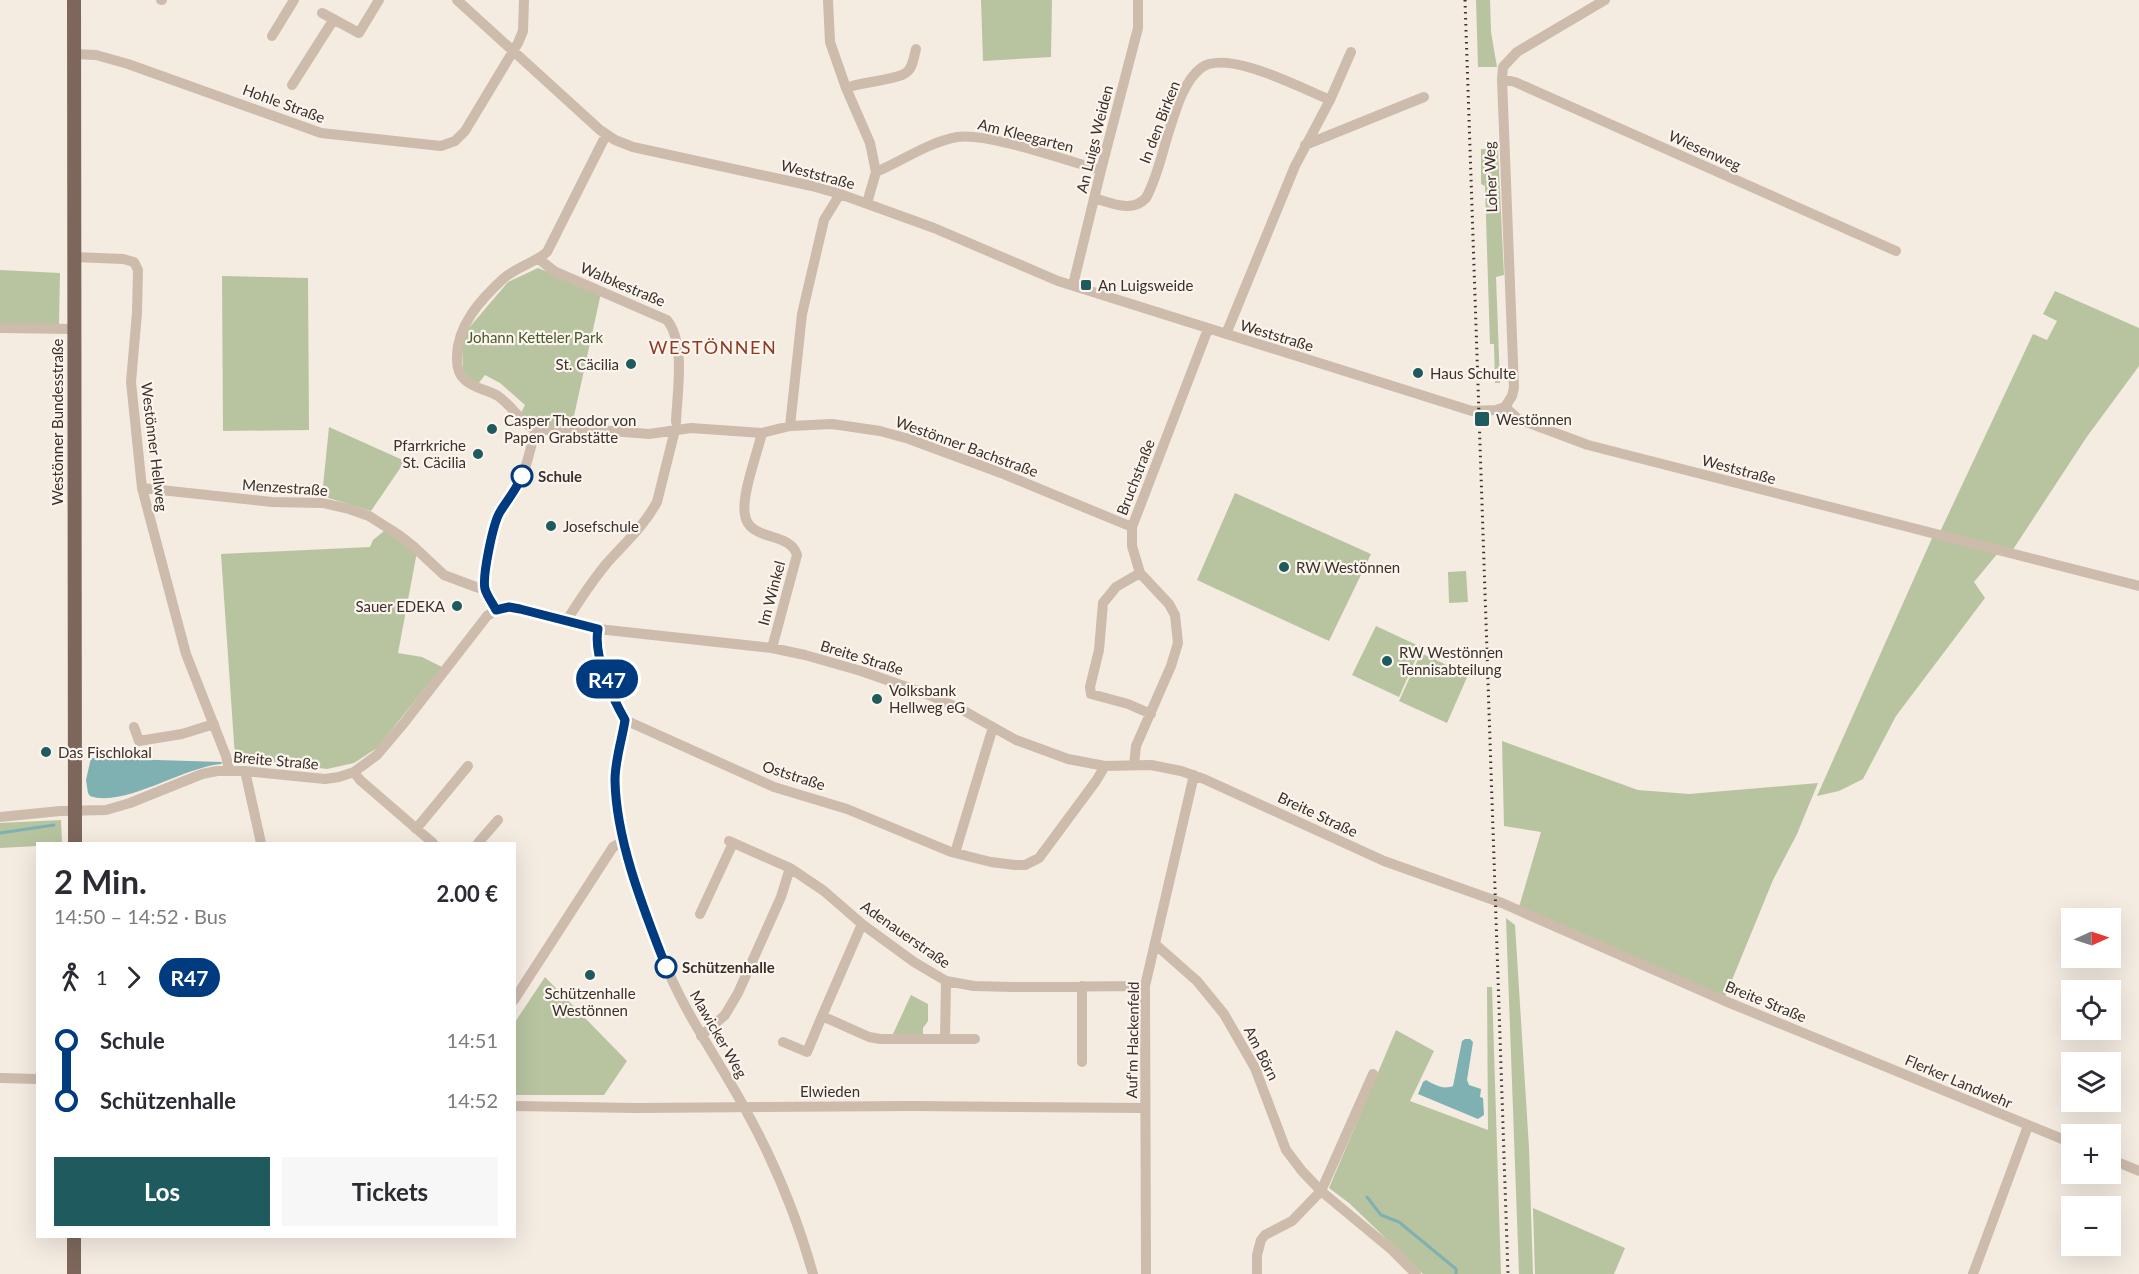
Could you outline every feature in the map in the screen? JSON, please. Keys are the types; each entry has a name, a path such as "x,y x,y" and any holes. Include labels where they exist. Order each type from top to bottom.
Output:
{"main road":[{"name":"Westönner Bundesstraße","path":"74,0 75,842"},
{"path":"74,1238 74,1274"}],"street":[{"path":"272,36 294,0"},
{"path":"322,13 359,33 379,0"},
{"name":"Weststraße","path":"457,0 606,135 633,147 840,194 934,228 1073,285 1472,411 1496,410 1505,407 1518,419 1588,445 2139,586"},
{"name":"Hohle Straße","path":"74,54 96,55 128,64 321,133 441,146 455,141 465,131 514,51 523,31 524,0"},
{"path":"828,0 830,42 846,88 870,143 876,172 867,203"},
{"name":"An Luigs Weiden","path":"1073,285 1138,28 1138,0"},
{"path":"1502,79 1503,67 1517,52 1605,0"},
{"path":"292,85 334,19"},
{"path":"846,88 904,74 911,67 916,49"},
{"path":"1226,334 1305,145 1330,100 1351,52"},
{"name":"In den Birken","path":"1094,198 1128,207 1141,203 1146,198 1183,94 1194,75 1209,63 1242,64 1330,100"},
{"name":"Wiesenweg","path":"1502,79 1515,82 1896,251"},
{"name":"Loher Weg","path":"1502,79 1514,388 1505,407"},
{"path":"1305,145 1424,97"},
{"path":"496,610 485,589 495,525 523,475 535,430 526,425 508,404 497,396 466,382 457,364 457,352 470,315 487,293 506,276 539,259 547,252 606,135"},
{"name":"Am Kleegarten","path":"876,172 920,150 946,140 965,136 1004,143 1101,170"},
{"path":"790,426 802,314 824,220 840,194"},
{"name":"Westönner Hellweg","path":"74,257 123,259 134,262 138,270 131,382 142,488 186,654 226,756 229,770"},
{"name":"Walbkestraße","path":"539,259 554,271 667,320 675,334 678,348 676,426 657,502 636,535 606,564 567,620"},
{"path":"0,328 74,329"},
{"name":"Bruchstraße","path":"1134,765 1136,746 1174,656 1178,643 1178,628 1175,615 1168,604 1140,573 1132,546 1132,527 1208,328"},
{"name":"Westönner Bachstraße","path":"535,430 599,430 649,434 676,426 762,433 790,426 832,424 880,430 1001,473 1132,527"},
{"name":"Im Winkel","path":"762,433 745,497 744,515 747,523 753,529 792,545 797,555 772,648"},
{"name":"Menzestraße","path":"142,488 272,502 323,503 349,509 369,516 399,535 444,575 485,589"},
{"path":"1140,573 1116,587 1103,603 1100,621 1100,650 1090,687 1091,694 1128,704 1151,714"},
{"name":"Breite Straße","path":"0,817 114,807 130,803 202,774 229,770 325,779 354,772 377,755 454,662 483,621 496,610 509,607 598,629 772,648 861,670 957,707 1016,740 1051,754 1105,766 1151,765 1194,775 1384,861 1502,903 1835,1046"},
{"path":"598,629 597,646 600,659 625,720"},
{"name":"Mawicker Weg","path":"625,720 615,779 618,816 662,956 685,1008 744,1107 781,1184 813,1274"},
{"name":"Oststraße","path":"625,720 774,787 847,809 955,853 999,863 1025,865 1039,858 1105,766"},
{"path":"134,727 139,741 182,734 214,724"},
{"path":"955,853 993,728"},
{"path":"416,829 468,766"},
{"path":"245,771 261,842"},
{"path":"354,772 360,780 433,842"},
{"name":"Auf'm Hackenfeld","path":"1146,1274 1145,986 1194,775"},
{"path":"479,842 498,820"},
{"path":"516,997 608,853 624,841"},
{"name":"Adenauerstraße","path":"700,915 731,842 790,868 824,891 862,924 914,962 946,981 974,986 1013,987 1145,986"},
{"path":"701,1036 725,1015 738,993 781,897 790,868"},
{"path":"783,1042 807,1052 862,924"},
{"name":"Am Börn","path":"1155,944 1197,981 1224,1014 1256,1068 1286,1149 1302,1171 1321,1191 1392,1250 1416,1274"},
{"path":"945,1039 946,981"},
{"path":"1082,986 1082,1062"},
{"path":"822,1016 880,1040 975,1039"},
{"name":"Flerker Landwehr","path":"1835,1046 2061,1139"},
{"path":"1257,1274 1257,1254 1261,1240 1265,1235 1292,1221 1321,1191 1373,1074"},
{"path":"0,1078 36,1079"},
{"name":"Elwieden","path":"516,1106 1145,1108"},
{"path":"1973,1274 2028,1126"},
{"path":"2121,1164 2139,1171"}],"green space":[{"path":"981,0 1052,0 1051,57 983,61"},
{"path":"1476,0 1490,0 1491,32 1497,67 1478,67"},
{"path":"1481,149 1498,150 1504,275 1496,277 1500,383 1495,383 1494,344 1490,344 1485,186 1481,184"},
{"name":"Johann Ketteler Park","path":"538,268 601,293 572,425 535,427 521,413 525,405 500,383 485,375 478,384 463,371 462,346 468,329 508,282"},
{"path":"0,270 60,273 59,325 0,326"},
{"path":"222,276 308,278 309,430 223,431"},
{"path":"2055,291 2139,328 2139,366 2086,438 2012,551 1940,532 2033,334 2047,340 2057,321 2043,314"},
{"path":"329,427 405,461 371,511 322,496"},
{"name":"RW Westönnen","path":"1235,493 1371,554 1329,641 1197,580"},
{"path":"384,531 417,552 398,653 422,657 442,667 377,748 354,763 327,769 235,757 221,554 370,547 373,540"},
{"path":"1933,536 1998,553 1974,582 1985,598 1896,716 1863,779 1839,791 1817,796"},
{"path":"1466,571 1468,602 1449,603 1448,572"},
{"name":"RW Westönnen Tennisabteilung","path":"1376,626 1421,647 1399,697 1352,675"},
{"path":"1421,653 1468,675 1447,723 1399,701"},
{"path":"1502,741 1638,790 1689,794 1818,783 1797,834 1773,880 1725,997 1519,907 1541,832 1504,826"},
{"path":"61,820 62,842 36,842 36,846 0,848 0,823"},
{"path":"1506,918 1515,925 1529,1148 1533,1274 1519,1274"},
{"path":"545,977 627,1061 604,1095 516,1095 516,1020"},
{"path":"1487,987 1492,987 1501,1274 1423,1274 1349,1203 1329,1188 1396,1030 1434,1051 1410,1101 1488,1130"},
{"path":"911,995 928,1004 928,1021 923,1028 923,1034 893,1034"},
{"path":"1533,1208 1625,1248 1614,1274 1535,1274"}],"water":[{"path":"91,758 222,762 136,792 104,798 90,796 88,793 86,780"},
{"path":"1465,1039 1473,1042 1467,1080 1469,1085 1481,1089 1480,1097 1483,1098 1484,1115 1478,1119 1418,1094 1426,1080 1442,1087 1453,1086 1462,1041"}],"waterway":[{"path":"0,833 54,825"},
{"path":"1367,1197 1381,1215 1399,1222 1456,1269 1456,1274"}],"railway":[{"path":"1465,0 1508,1274"}],"bus line":[{"name":"R47","path":"522,476 495,525 485,589 496,610 509,607 532,611 598,629 596,636 600,659 625,720 615,779 618,816 637,883 666,967"}],"place":[{"name":"An Luigsweide","path":"1086,285"},
{"name":"St. Cäcilia","path":"631,364"},
{"name":"Haus Schulte","path":"1418,373"},
{"name":"Westönnen","path":"1482,419"},
{"name":"Casper Theodor von Papen Grabstätte","path":"492,429"},
{"name":"Pfarrkriche St. Cäcilia","path":"478,454"},
{"name":"Schule","path":"522,476"},
{"name":"Josefschule","path":"551,526"},
{"name":"RW Westönnen","path":"1284,567"},
{"name":"Sauer EDEKA","path":"457,606"},
{"name":"RW Westönnen Tennisabteilung","path":"1387,661"},
{"name":"Volksbank Hellweg eG","path":"877,699"},
{"name":"Das Fischlokal","path":"46,752"},
{"name":"Schützenhalle","path":"666,967"},
{"name":"Schützenhalle Westönnen","path":"590,975"}],"district":[{"name":"WESTÖNNEN","path":"713,347"}]}
